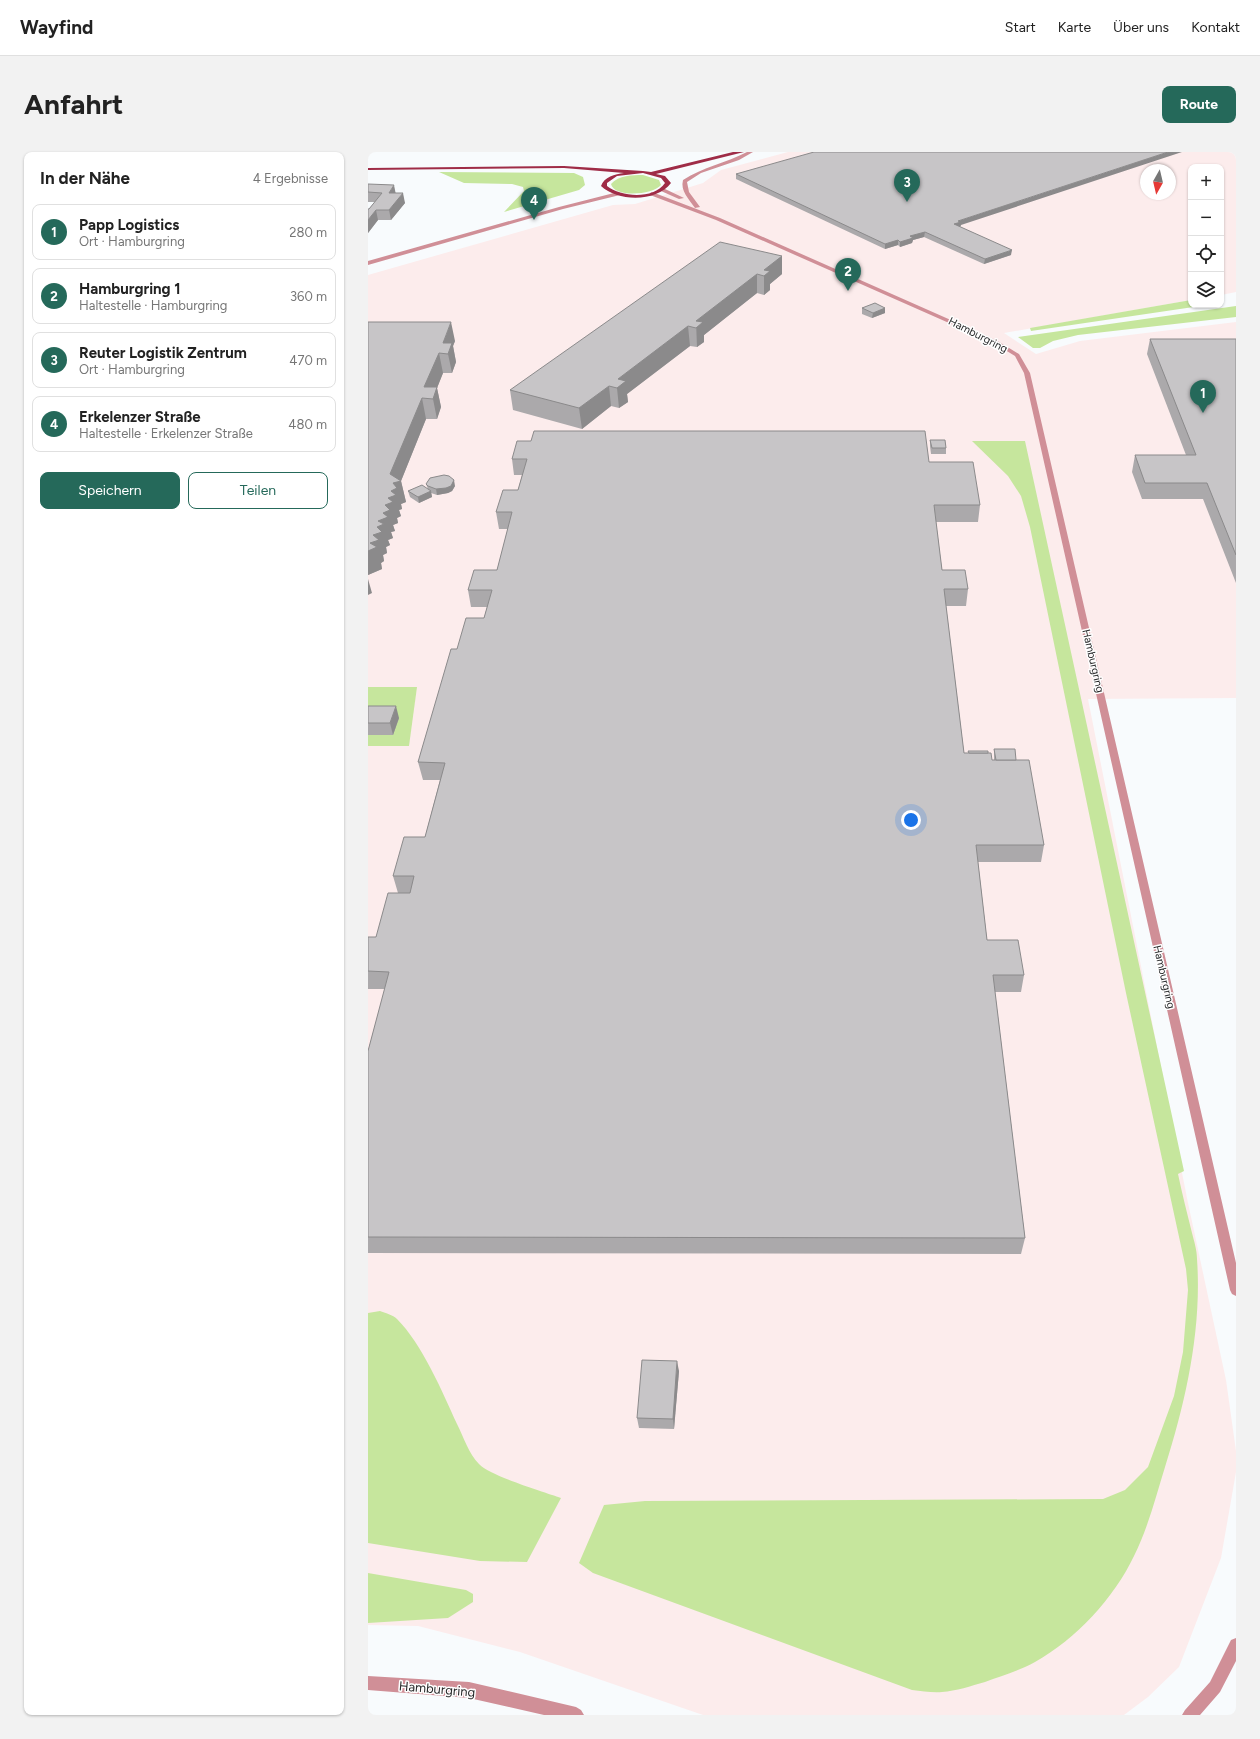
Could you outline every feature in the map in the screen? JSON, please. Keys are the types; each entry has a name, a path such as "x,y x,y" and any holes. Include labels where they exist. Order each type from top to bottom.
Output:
{"main road":[{"path":"651,173 723,155 742,152"},
{"path":"687,170 750,152"},
{"path":"368,169 585,167 651,173 667,179 673,176"},
{"path":"530,168 588,172 609,178"},
{"path":"635,172 616,175 609,178 605,182 604,186 607,190 618,194 635,196 652,194 663,190 668,183 667,179"}],"street":[{"path":"697,207 684,186 685,181 691,176 711,167 737,160 750,152"},
{"path":"561,208 607,190"},
{"path":"663,190 718,219"},
{"path":"368,263 561,208 618,194"},
{"path":"652,194 718,219"},
{"name":"Hamburgring","path":"718,219 994,341 1017,356 1028,373 1236,1290"},
{"path":"1190,1715 1215,1687 1236,1645"},
{"name":"Hamburgring","path":"368,1683 469,1690 576,1715"}],"shaded area":[{"path":"788,152 1236,152 1236,292 1224,294 1224,164 1188,164 1188,301 1004,333 1036,354 1080,341 1236,322 1236,698 1088,699 1188,1203 1226,1380 1236,1451 1236,1472 1221,1558 1179,1667 1148,1697 1124,1715 703,1715 520,1652 418,1626 368,1625 368,275 613,205 635,204 703,183 721,170"}],"green space":[{"path":"439,172 574,173 583,177 585,185 579,190 504,212 524,191 523,187 512,184 464,183"},
{"path":"630,175 643,175 659,180 661,185 650,191 634,194 619,191 611,184 622,177"},
{"path":"1188,301 1188,308 1031,331 1030,328"},
{"path":"1236,306 1236,317 1078,335 1053,341 1040,348 1033,348 1018,337 1224,308"},
{"path":"972,441 1025,441 1184,1171 1178,1174 1196,1249 1198,1285 1195,1338 1180,1416 1148,1523 1126,1572 1105,1602 1092,1616 1065,1642 1050,1653 1016,1671 985,1682 953,1691 935,1692 912,1690 593,1573 579,1563 604,1505 645,1501 1103,1499 1125,1490 1148,1467 1174,1396 1183,1352 1188,1290 1186,1269 1126,993 1030,527 1021,496 1008,476"},
{"path":"368,687 417,687 409,746 368,746"},
{"path":"380,1311 397,1319 415,1341 438,1383 469,1451 475,1460 485,1469 494,1474 561,1498 527,1562 480,1561 368,1543 368,1313"},
{"path":"368,1573 466,1590 473,1594 473,1602 448,1618 368,1623"}],"building":[{"path":"814,152 1168,152 958,221 961,222 954,224 1012,250 985,259 925,232 910,236 913,238 900,242 898,240 885,244 736,174"},
{"path":"368,184 394,185 389,193 403,193 389,210 376,210 368,220 368,209 382,193 368,192"},
{"path":"720,242 782,256 764,270 770,271 764,276 757,274 696,321 703,322 696,328 688,326 618,379 626,381 617,388 609,386 579,408 510,390"},
{"path":"875,303 885,308 873,313 862,308"},
{"path":"368,322 451,322 443,343 452,343 448,354 439,353 424,387 437,387 433,399 422,398 390,474 401,481 393,483 397,488 391,491 396,495 388,498 393,502 385,505 390,510 383,513 388,517 378,521 384,524 377,527 382,532 373,535 379,540 370,543 377,547 368,551"},
{"path":"1150,339 1236,339 1236,555 1207,483 1145,483 1135,455 1196,455"},
{"path":"534,431 925,431 929,462 973,462 980,505 934,505 942,570 965,570 968,589 944,589 964,753 991,753 992,760 1029,760 1044,845 976,845 987,940 1018,940 1024,975 993,975 1025,1238 368,1237 368,1051 389,972 368,971 368,937 376,937 388,893 410,893 414,876 393,876 404,837 425,837 445,763 418,762 451,649 457,649 466,618 484,618 492,590 468,590 474,570 497,570 512,512 496,512 503,490 518,490 527,459 512,459 517,441 531,441"},
{"path":"930,440 945,440 946,448 932,448"},
{"path":"444,475 449,476 454,480 451,486 436,489 426,484 430,478"},
{"path":"422,485 431,491 418,497 408,491"},
{"path":"368,706 396,706 390,723 368,723"},
{"path":"994,749 1015,749 1016,760 996,760"},
{"path":"968,751 988,751 988,753 969,753"},
{"path":"642,1360 677,1361 673,1419 637,1418"}],"place":[{"name":"Reuter Logistik Zentrum","path":"907,202"},
{"name":"Erkelenzer Straße","path":"534,220"},
{"name":"Hamburgring 1","path":"848,291"},
{"name":"Papp Logistics","path":"1203,413"}]}
